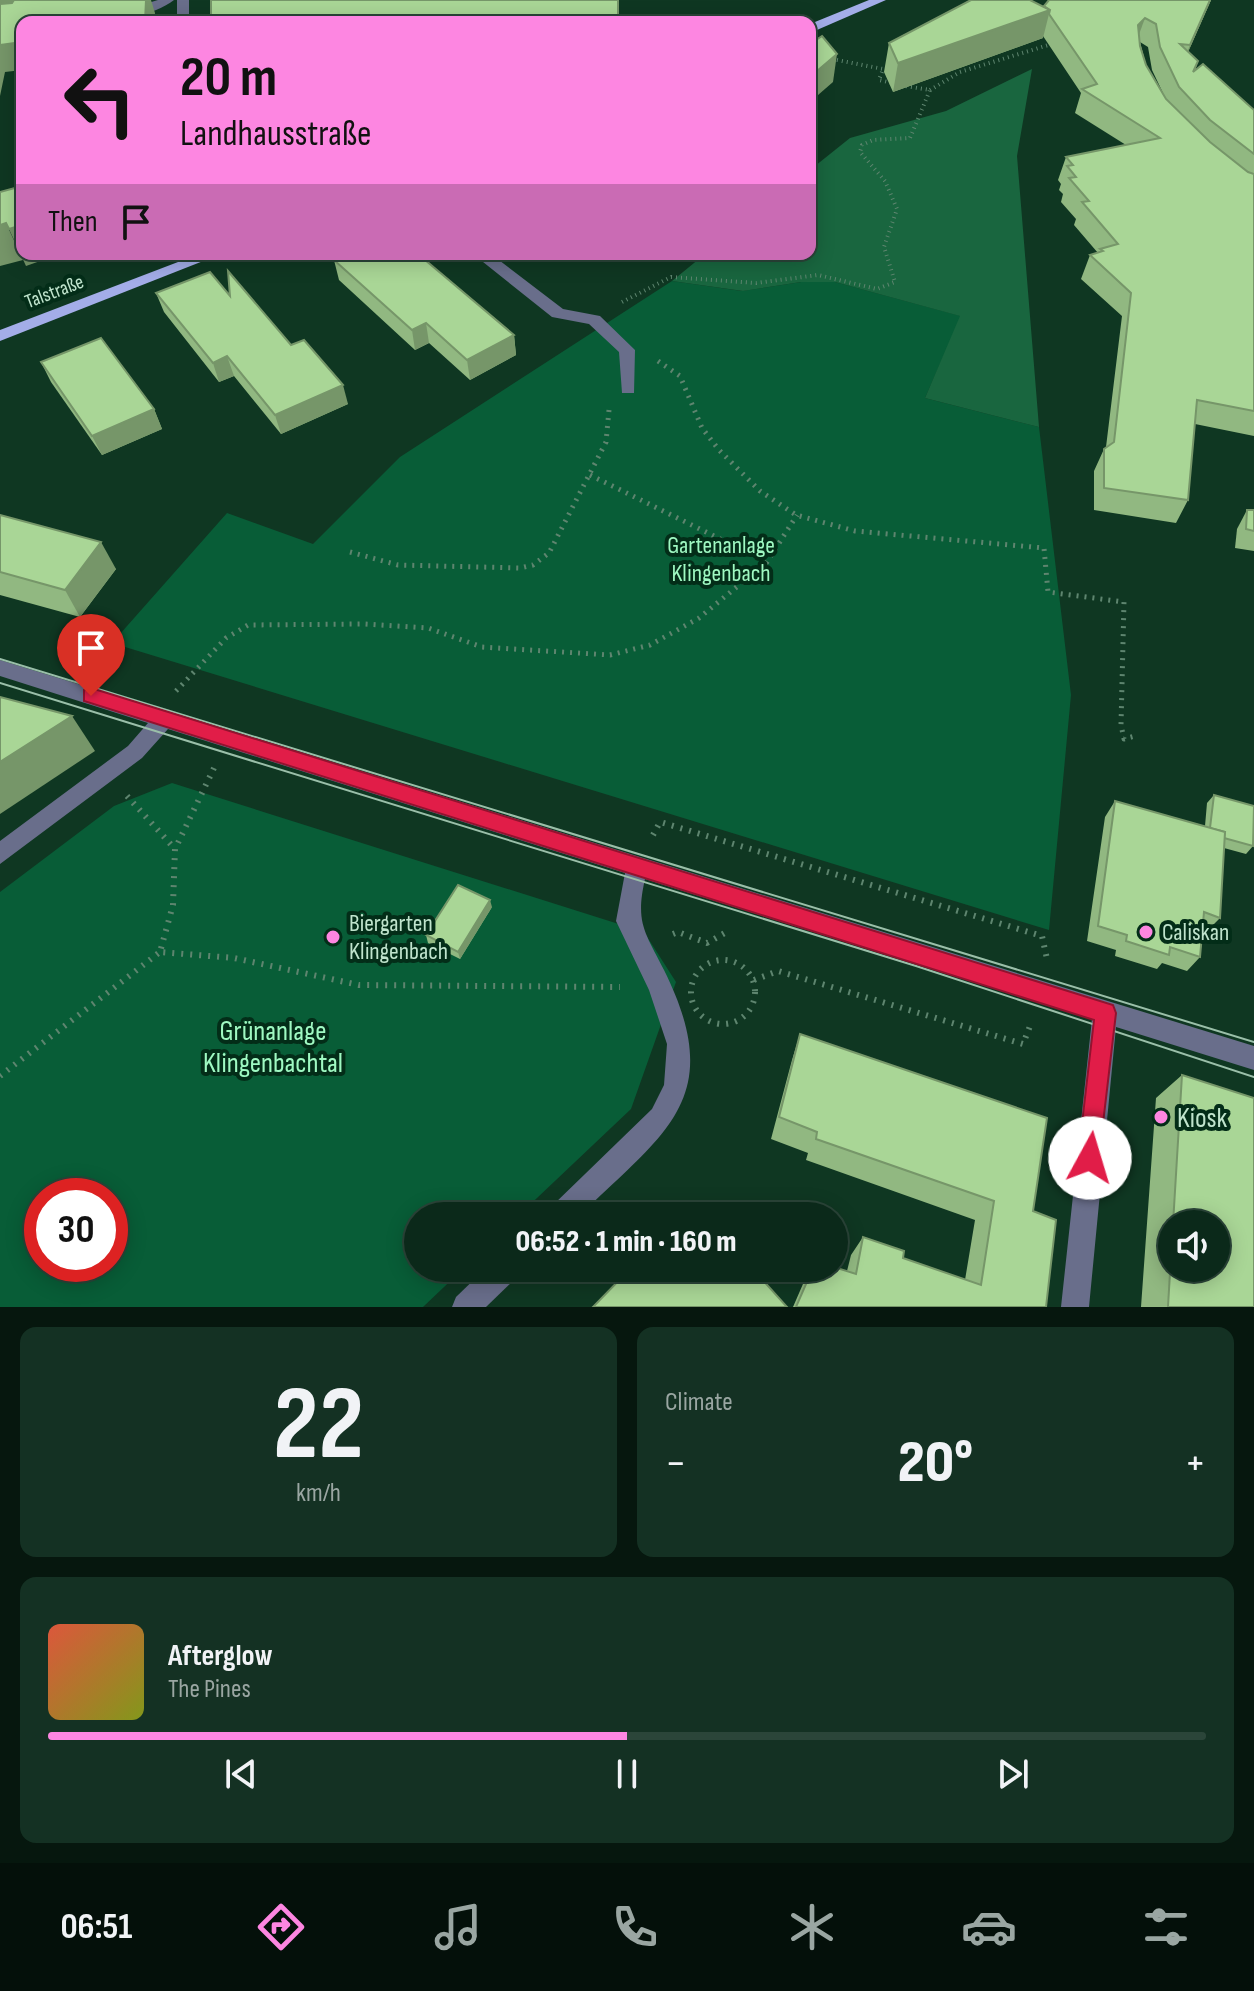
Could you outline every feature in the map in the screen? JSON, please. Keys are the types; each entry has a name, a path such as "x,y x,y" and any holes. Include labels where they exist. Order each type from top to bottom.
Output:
{"main road":[{"path":"816,27 880,0"},
{"name":"Talstraße","path":"0,336 197,260"}],"street":[{"path":"117,12 148,9 164,1"},
{"path":"489,260 558,313 594,320 627,350 628,389"},
{"path":"0,668 1254,1058"},
{"path":"0,854 135,752 158,717"},
{"path":"574,1202 661,1118 676,1086 679,1044 660,987 628,921 633,881 640,865"},
{"path":"1075,1307 1105,1013"},
{"path":"466,1307 492,1282"}],"path":[{"path":"636,294 671,277 756,283 818,275 877,289 889,287 895,282 893,271 884,258 883,245 897,209 885,181 860,152 862,145 873,140 910,138 930,90 960,72 1062,41"},
{"path":"825,58 883,69 879,80 930,90"},
{"path":"901,85 904,73"},
{"path":"627,350 672,366 689,387 706,435 745,479 797,515 828,526 997,548 1044,548 1048,592 1124,602 1121,725 1124,739 1135,736"},
{"path":"350,552 398,565 533,565 549,553 606,442 610,407 628,389"},
{"path":"590,475 767,562"},
{"path":"158,717 218,642 231,631 248,625 364,624 428,628 482,647 610,655 650,645 699,618 767,562 797,515"},
{"path":"0,1076 160,952 173,905 175,849 205,782 231,740"},
{"path":"107,772 175,849"},
{"path":"640,865 660,822 1042,936 1047,961 1073,969 1069,1001"},
{"path":"678,932 707,943 731,929"},
{"path":"160,952 234,958 359,985 660,987"},
{"path":"716,960 738,963 754,980 756,991 751,1012 734,1023 712,1022 703,1016 691,999 690,989 697,971 716,960"},
{"path":"754,980 778,971 1023,1044 1028,1025 1039,1029"}],"green space":[{"path":"1032,69 1017,156 1039,427 925,398 960,316 835,282 801,282 743,291 672,281 698,260 816,260 816,165 850,138 946,111"},
{"name":"Gartenanlage Klingenbach","path":"672,281 742,291 801,282 835,282 961,316 925,398 1039,427 1071,695 1049,930 112,643 227,513 313,544 400,457"},
{"name":"Grünanlage Klingenbachtal","path":"172,783 644,932 676,982 631,1109 533,1202 404,1202 404,1282 449,1282 423,1307 0,1307 0,892 114,806"}],"building":[{"path":"14,0 146,0 145,16 16,16 16,43 0,45 0,4"},
{"path":"211,0 618,0 618,16 211,16"},
{"path":"971,0 1030,0 1050,10 898,63 889,43"},
{"path":"1049,0 1210,0 1190,45 1180,44 1198,61 1193,72 1203,64 1254,110 1254,154 1210,120 1179,87 1160,47 1156,24 1145,18 1138,25 1146,65 1166,99 1210,142 1254,174 1254,411 1197,400 1188,500 1104,488 1104,449 1114,442 1131,293 1090,255 1118,244 1082,202 1089,201 1069,178 1076,177 1067,166 1073,165 1066,157 1160,138 1082,89 1097,84 1049,14 1050,10 1044,6"},
{"path":"822,36 837,54 816,72 816,40"},
{"path":"16,188 16,227 9,229 6,223 0,225 0,192"},
{"path":"334,260 425,260 514,335 467,360 426,323 412,330"},
{"path":"228,271 291,345 304,340 343,385 275,415 227,356 213,363 156,293 210,272 230,296"},
{"path":"101,338 154,409 92,436 41,362"},
{"path":"1247,510 1254,510 1254,531 1246,529"},
{"path":"0,515 101,542 65,590 0,572"},
{"path":"0,697 72,716 0,762"},
{"path":"1214,795 1254,806 1253,846 1224,838 1225,832 1210,828"},
{"path":"1115,801 1225,832 1220,918 1204,912 1200,957 1170,947 1169,955 1126,941 1127,935 1098,926"},
{"path":"458,885 490,900 458,952 426,935"},
{"path":"800,1034 1047,1118 1033,1211 1056,1220 1046,1307 796,1307 807,1282 848,1282 848,1271 856,1274 863,1237 904,1251 903,1258 981,1285 994,1201 816,1139 817,1132 779,1117"},
{"path":"1182,1075 1254,1098 1254,1307 1168,1307 1169,1282 1230,1282 1230,1210 1174,1210"},
{"path":"617,1282 765,1282 787,1307 593,1307"}],"tram line":[{"path":"0,659 1254,1042"},
{"path":"0,683 916,966 1254,1077"}],"place":[{"name":"Caliskan","path":"1146,932"},
{"name":"Biergarten Klingenbach","path":"333,937"},
{"name":"Kiosk","path":"1161,1117"}],"route":[{"path":"91,696 913,950 1105,1013 1090,1158"}]}
